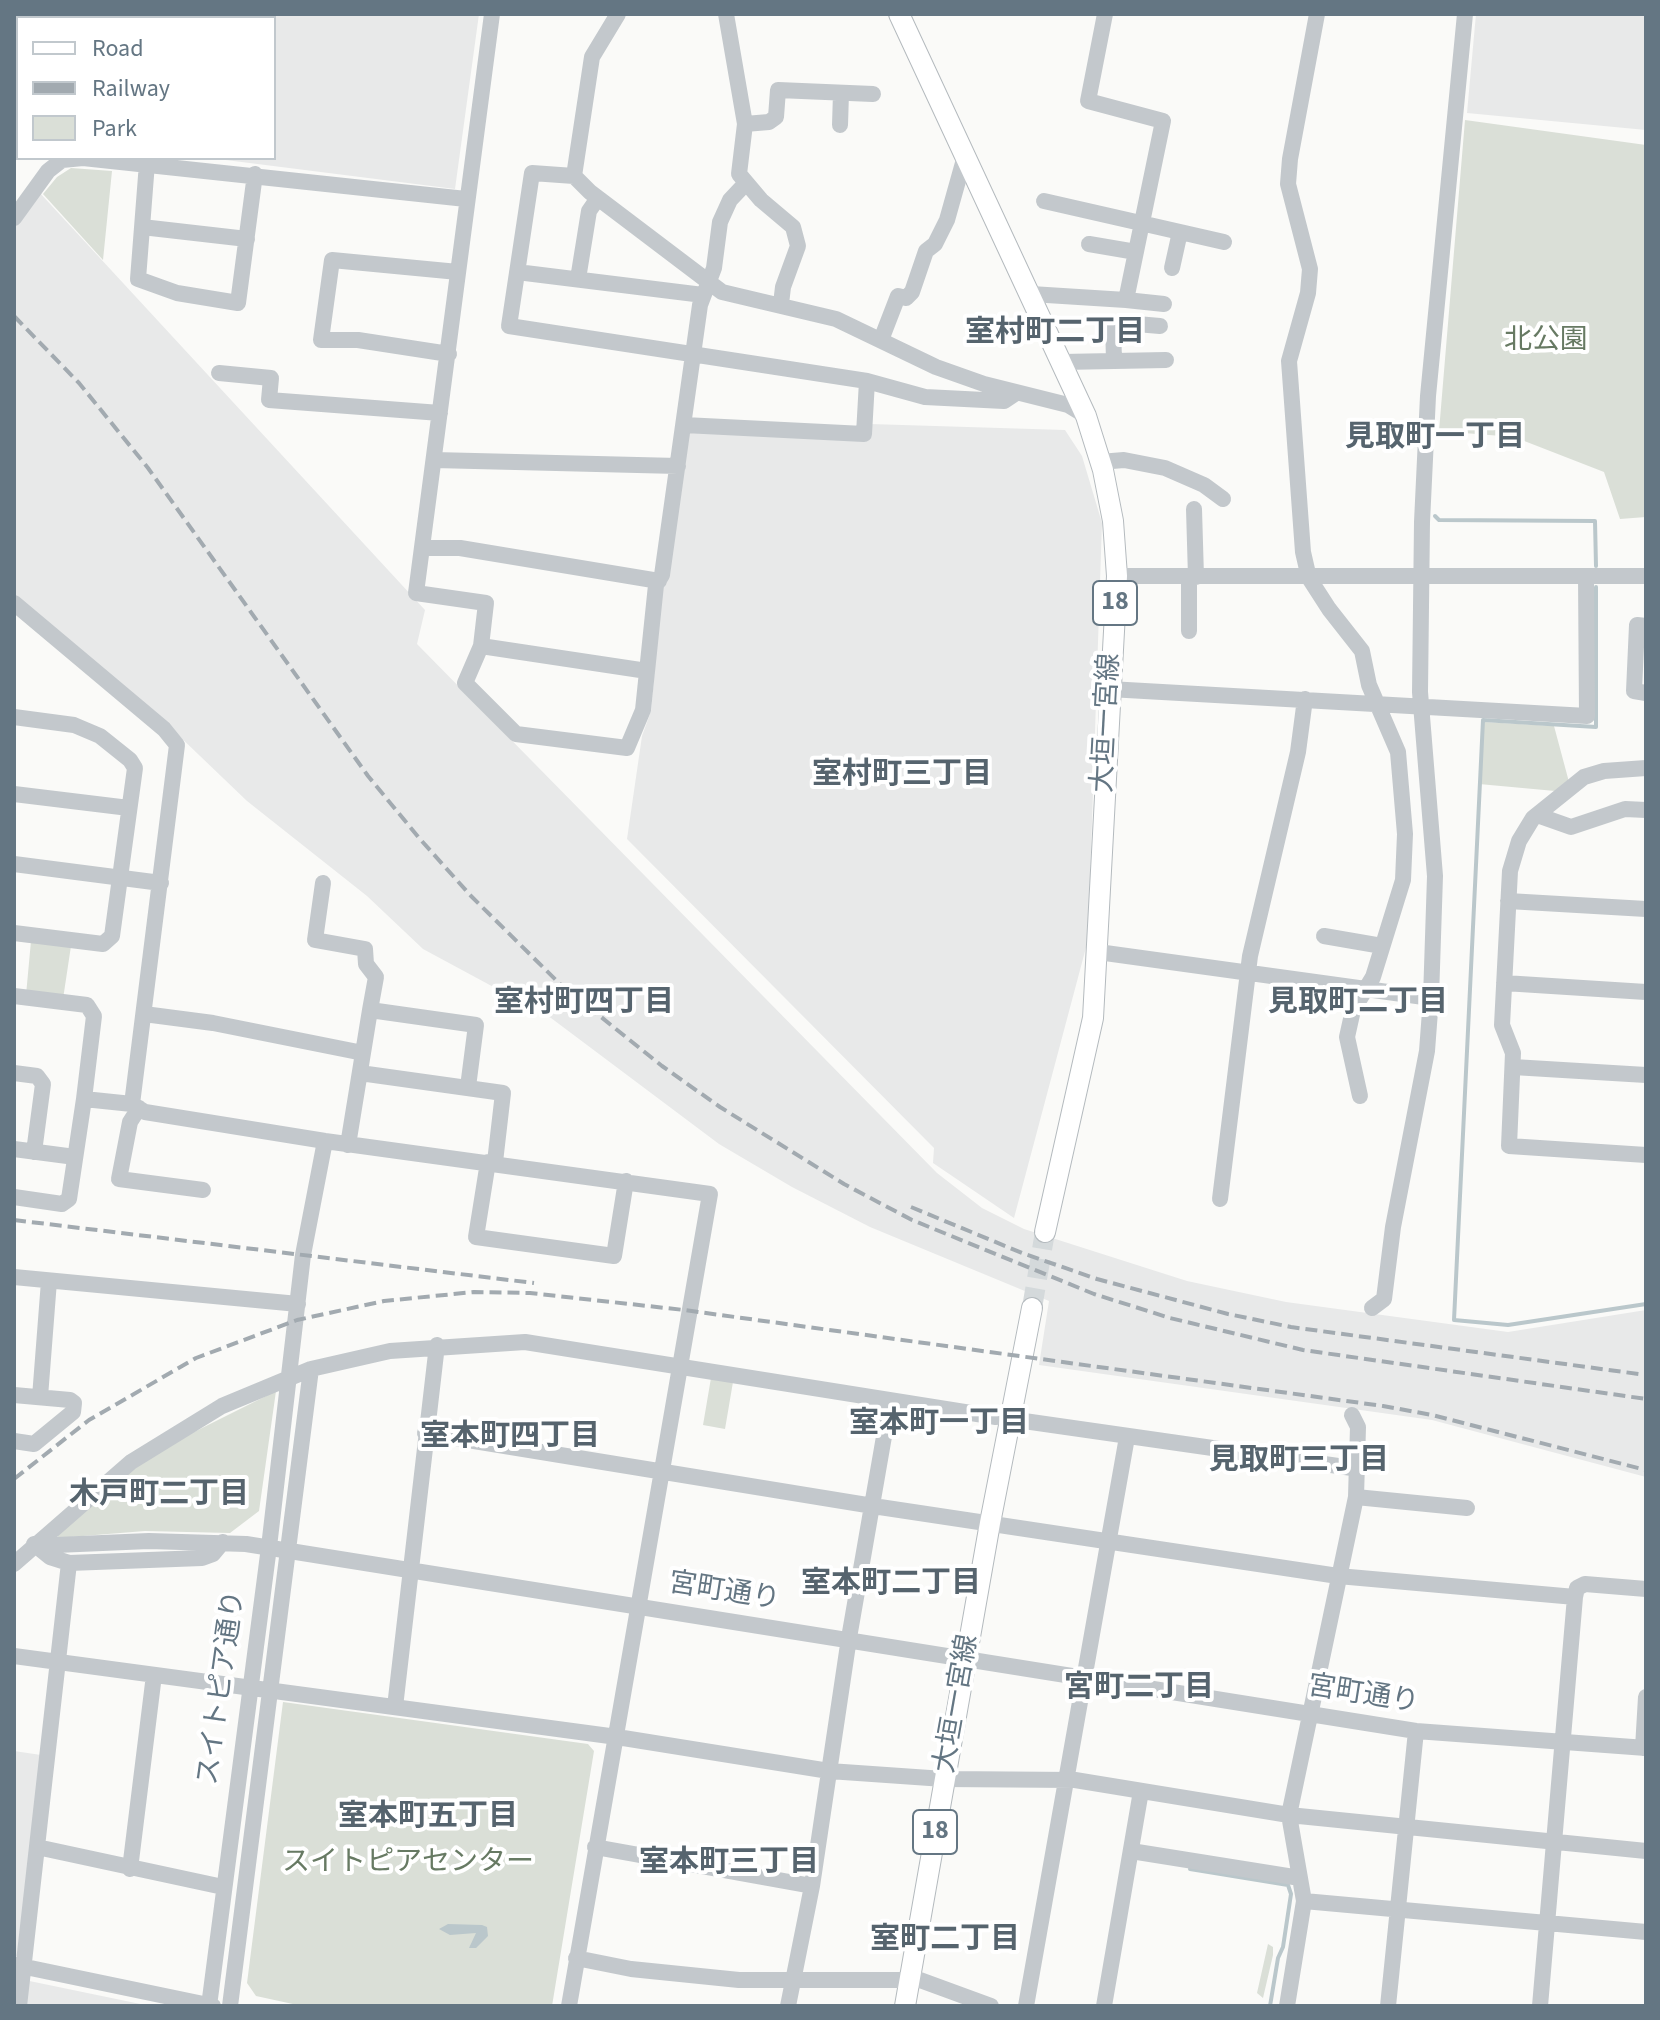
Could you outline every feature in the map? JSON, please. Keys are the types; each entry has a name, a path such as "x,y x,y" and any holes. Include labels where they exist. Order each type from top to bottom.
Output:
{"main road":[{"name":"大垣一宮線","path":"899,14 1086,416 1113,521 1117,576 1093,1018 1045,1232"},
{"name":"大垣一宮線","path":"905,2006 990,1523 1032,1308"}],"street":[{"path":"492,14 416,593 486,603 481,646 465,683 516,734 627,748 643,710 659,581 705,288 714,268 720,222 730,200 746,183"},
{"path":"574,176 592,57 618,14"},
{"path":"726,14 745,124 739,174 793,227 798,246 783,287 781,304"},
{"path":"1105,14 1088,101 1163,121 1126,300"},
{"path":"1317,14 1288,184 1310,269 1308,293 1289,361 1288,386 1296,431 1294,465 1303,552 1309,578 1362,651 1377,704 1398,752 1406,860 1373,977 1353,1010 1347,1037 1360,1096"},
{"path":"1372,1308 1384,1299 1393,1227 1427,1051 1431,998 1435,876 1422,706 1428,396 1465,14"},
{"path":"745,124 769,122 776,117 778,90 873,94"},
{"path":"840,125 841,93"},
{"path":"14,218 48,171 62,160 147,163 466,199"},
{"path":"147,163 138,279 177,293 238,303 255,174"},
{"path":"881,340 898,296 906,298 912,292 926,251 935,244 947,220 963,163"},
{"path":"705,288 574,176 532,173 509,326 867,381 925,397 1004,401 1016,393"},
{"path":"578,279 589,211 598,198"},
{"path":"1044,201 1224,242"},
{"path":"142,227 247,239"},
{"path":"1172,268 1180,232"},
{"path":"1089,244 1136,252"},
{"path":"449,354 358,340 321,340 332,260 458,272"},
{"path":"517,272 705,288 781,304 836,319 936,367 1016,393 1068,405 1086,416"},
{"path":"1031,294 1164,304"},
{"path":"1114,361 1113,322 1160,326"},
{"path":"1062,362 1166,360"},
{"path":"219,373 271,378 269,400 440,413"},
{"path":"684,425 864,434 867,381"},
{"path":"434,460 678,466"},
{"path":"1100,462 1124,460 1165,468 1204,485 1223,499"},
{"path":"1189,631 1194,509"},
{"path":"422,548 460,548 659,581"},
{"path":"1117,576 1646,576"},
{"path":"1109,689 1587,716 1586,576"},
{"path":"14,603 164,729 177,745 135,1106 119,1179 203,1190"},
{"path":"1646,626 1637,625 1634,691 1646,693"},
{"path":"481,646 647,671"},
{"path":"1220,1199 1260,902 1298,752 1305,699"},
{"path":"14,717 74,725 100,736 130,760 135,768 112,936 103,944 14,933"},
{"path":"1646,768 1604,771 1584,777 1537,815 1519,841 1510,871 1502,1025 1513,1053 1509,1146 1646,1155"},
{"path":"14,794 129,808"},
{"path":"1537,815 1571,827 1625,809 1646,810"},
{"path":"14,864 161,883"},
{"path":"323,883 315,940 365,949 366,964 376,977 348,1145"},
{"path":"1508,901 1646,909"},
{"path":"1324,936 1382,946"},
{"path":"1098,952 1431,998"},
{"path":"1504,983 1646,992"},
{"path":"14,996 87,1005 94,1016 69,1199 62,1204 14,1197"},
{"path":"370,1010 476,1025 468,1087"},
{"path":"144,1014 213,1023 363,1053"},
{"path":"1513,1067 1646,1075"},
{"path":"14,1073 37,1076 43,1084 34,1152"},
{"path":"360,1073 503,1093 476,1237 614,1256 626,1181"},
{"path":"84,1099 348,1145 710,1194 569,2006"},
{"name":"スイトピア通り","path":"210,2006 303,1255 325,1141"},
{"path":"14,1149 75,1157"},
{"path":"14,1277 298,1304"},
{"path":"40,1397 49,1281"},
{"path":"14,1564 131,1462 222,1406 311,1369 437,1345 525,1342 996,1417"},
{"path":"395,1707 437,1345"},
{"path":"230,2006 311,1369"},
{"path":"14,1395 70,1400 74,1403 73,1412 34,1444 14,1441"},
{"path":"788,2006 812,1886 849,1638 890,1402"},
{"path":"1287,2006 1304,1901 1289,1815 1356,1497 1358,1427 1352,1415"},
{"path":"1024,1421 1359,1469"},
{"path":"425,1433 662,1469 873,1506 1338,1576 1575,1597"},
{"path":"1026,2006 1127,1437"},
{"path":"1356,1497 1467,1508"},
{"path":"34,1544 50,1557 69,1563 202,1558 213,1554 223,1542"},
{"name":"宮町通り","path":"56,1545 223,1542 288,1549 1416,1731 1644,1748"},
{"path":"19,2006 19,1966 37,1847 69,1563"},
{"path":"1540,2006 1577,1588 1585,1584 1646,1589"},
{"path":"14,1656 617,1737 829,1771 944,1779 1065,1780 1289,1815 1646,1851"},
{"path":"130,1869 154,1675"},
{"path":"1644,1748 1646,1697"},
{"path":"1388,2006 1401,1908 1416,1731"},
{"path":"1104,2006 1141,1791"},
{"path":"37,1847 223,1887"},
{"path":"595,1847 812,1886"},
{"path":"1131,1851 1300,1878"},
{"path":"1304,1901 1646,1932"},
{"path":"576,1958 631,1969 723,1978 920,1980 991,2006"},
{"path":"19,1966 210,2006"}],"shaded area":[{"path":"14,14 479,14 455,189 226,160 276,160 276,16 16,16 14,133"},
{"path":"1476,14 1646,14 1646,130 1467,113"},
{"path":"39,192 425,610 417,644 937,1173 982,1208 1024,1229 1187,1281 1286,1302 1508,1332 1646,1310 1646,1477 1432,1420 1039,1365 1049,1301 870,1227 792,1187 719,1144 551,1018 423,949 367,896 247,801 175,732 14,594 14,224"},
{"path":"870,424 1065,430 1082,456 1102,523 1088,940 1014,1218 933,1163 934,1148 627,839 642,736 651,711 662,588 689,432 869,439"},
{"path":"14,1751 41,1755 17,1956 14,1956"},
{"path":"448,1924 482,1925 487,1927 488,1936 476,1948 469,1948 476,1933 450,1935 439,1929"},
{"path":"15,1978 150,2006 14,2006"}],"green space":[{"name":"北公園","path":"1465,120 1646,145 1646,517 1620,519 1604,472 1514,437 1439,431"},
{"path":"71,168 112,171 103,260 43,194 57,177"},
{"path":"1484,722 1554,726 1569,782 1555,791 1479,784"},
{"path":"31,941 71,946 63,999 26,995"},
{"path":"711,1378 733,1382 725,1429 703,1425"},
{"path":"276,1391 259,1511 230,1533 145,1531 58,1538 58,1532 120,1479 168,1445"},
{"name":"スイトピアセンター","path":"283,1702 588,1744 594,1751 552,2006 302,2006 256,1996 247,1983"},
{"path":"1268,1944 1273,1947 1273,1955 1263,1998 1257,1993"}],"waterway":[{"path":"1435,516 1439,520 1595,521 1596,566"},
{"path":"1596,587 1596,727 1483,720 1454,1320 1508,1325 1646,1304"},
{"path":"1190,1869 1288,1885 1291,1894 1270,2006"}],"tunnel":[{"path":"1032,1308 1045,1232"}],"railway":[{"path":"14,316 79,383 148,468 368,776 420,839 471,896 560,984 662,1066 720,1107 844,1184 912,1220 1094,1294 1170,1318 1303,1350 1646,1399"},
{"path":"911,1207 1022,1253 1097,1279 1228,1314 1291,1327 1646,1375"},
{"path":"14,1220 534,1283"},
{"path":"14,1479 89,1420 196,1358 297,1320 384,1301 474,1292 530,1293 684,1310 1383,1406 1432,1415 1646,1470"}],"district":[{"name":"室村町二丁目","path":"1055,334"},
{"name":"見取町一丁目","path":"1435,439"},
{"name":"室村町三丁目","path":"902,776"},
{"name":"室村町四丁目","path":"584,1004"},
{"name":"見取町二丁目","path":"1358,1004"},
{"name":"室本町一丁目","path":"939,1425"},
{"name":"室本町四丁目","path":"510,1438"},
{"name":"見取町三丁目","path":"1299,1462"},
{"name":"木戸町二丁目","path":"159,1496"},
{"name":"室本町二丁目","path":"891,1585"},
{"name":"宮町二丁目","path":"1139,1689"},
{"name":"室本町五丁目","path":"428,1818"},
{"name":"室本町三丁目","path":"729,1864"},
{"name":"室町二丁目","path":"945,1941"}]}
